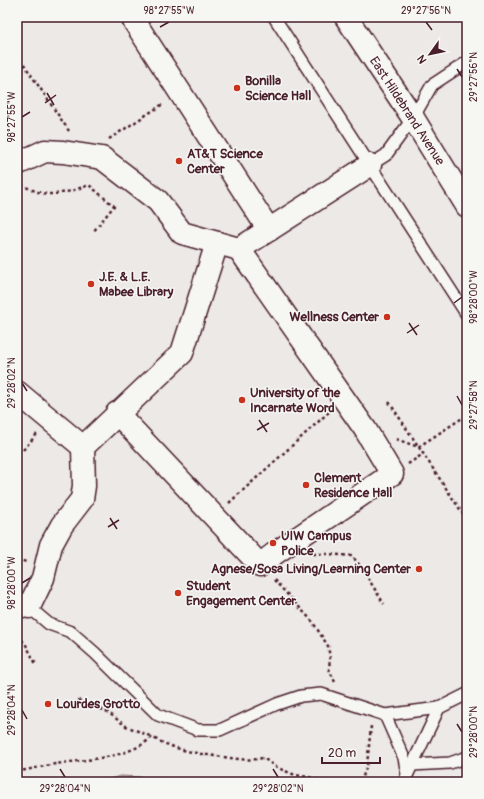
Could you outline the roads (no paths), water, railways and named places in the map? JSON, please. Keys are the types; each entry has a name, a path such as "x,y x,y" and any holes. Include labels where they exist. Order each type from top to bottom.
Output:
{"street":[{"name":"East Hildebrand Avenue","path":"346,17 413,118 467,206"},
{"path":"134,21 269,230"},
{"path":"17,164 45,151 102,158 158,201 182,233 238,249 365,429 392,474 260,565 117,413"},
{"path":"238,249 370,165"},
{"path":"22,602 43,578 51,545 62,524 82,499 84,486 83,447 182,352 217,243"},
{"path":"17,392 83,447"}],"lane":[{"path":"274,17 467,315"},
{"path":"370,165 386,155 413,118 432,85 467,62"},
{"path":"22,602 49,624 71,632 95,653 158,715 198,730 220,730 277,704 301,696 321,694 385,715 439,708 467,694"},
{"path":"407,774 439,708"},
{"path":"385,715 404,758 407,774"},
{"path":"407,774 467,757"}],"water":[{"path":"120,776 160,778 170,782 99,782"}],"place":[{"name":"Bonilla Science Hall","path":"237,88"},
{"name":"AT&T Science Center","path":"179,161"},
{"name":"J.E. & L.E. Mabee Library","path":"91,284"},
{"name":"Wellness Center","path":"387,317"},
{"name":"University of the Incarnate Word","path":"242,400"},
{"name":"Clement Residence Hall","path":"306,485"},
{"name":"UIW Campus Police","path":"273,543"},
{"name":"Agnese/Sosa Living/Learning Center","path":"419,569"},
{"name":"Student Engagement Center","path":"178,593"},
{"name":"Lourdes Grotto","path":"48,704"}]}
